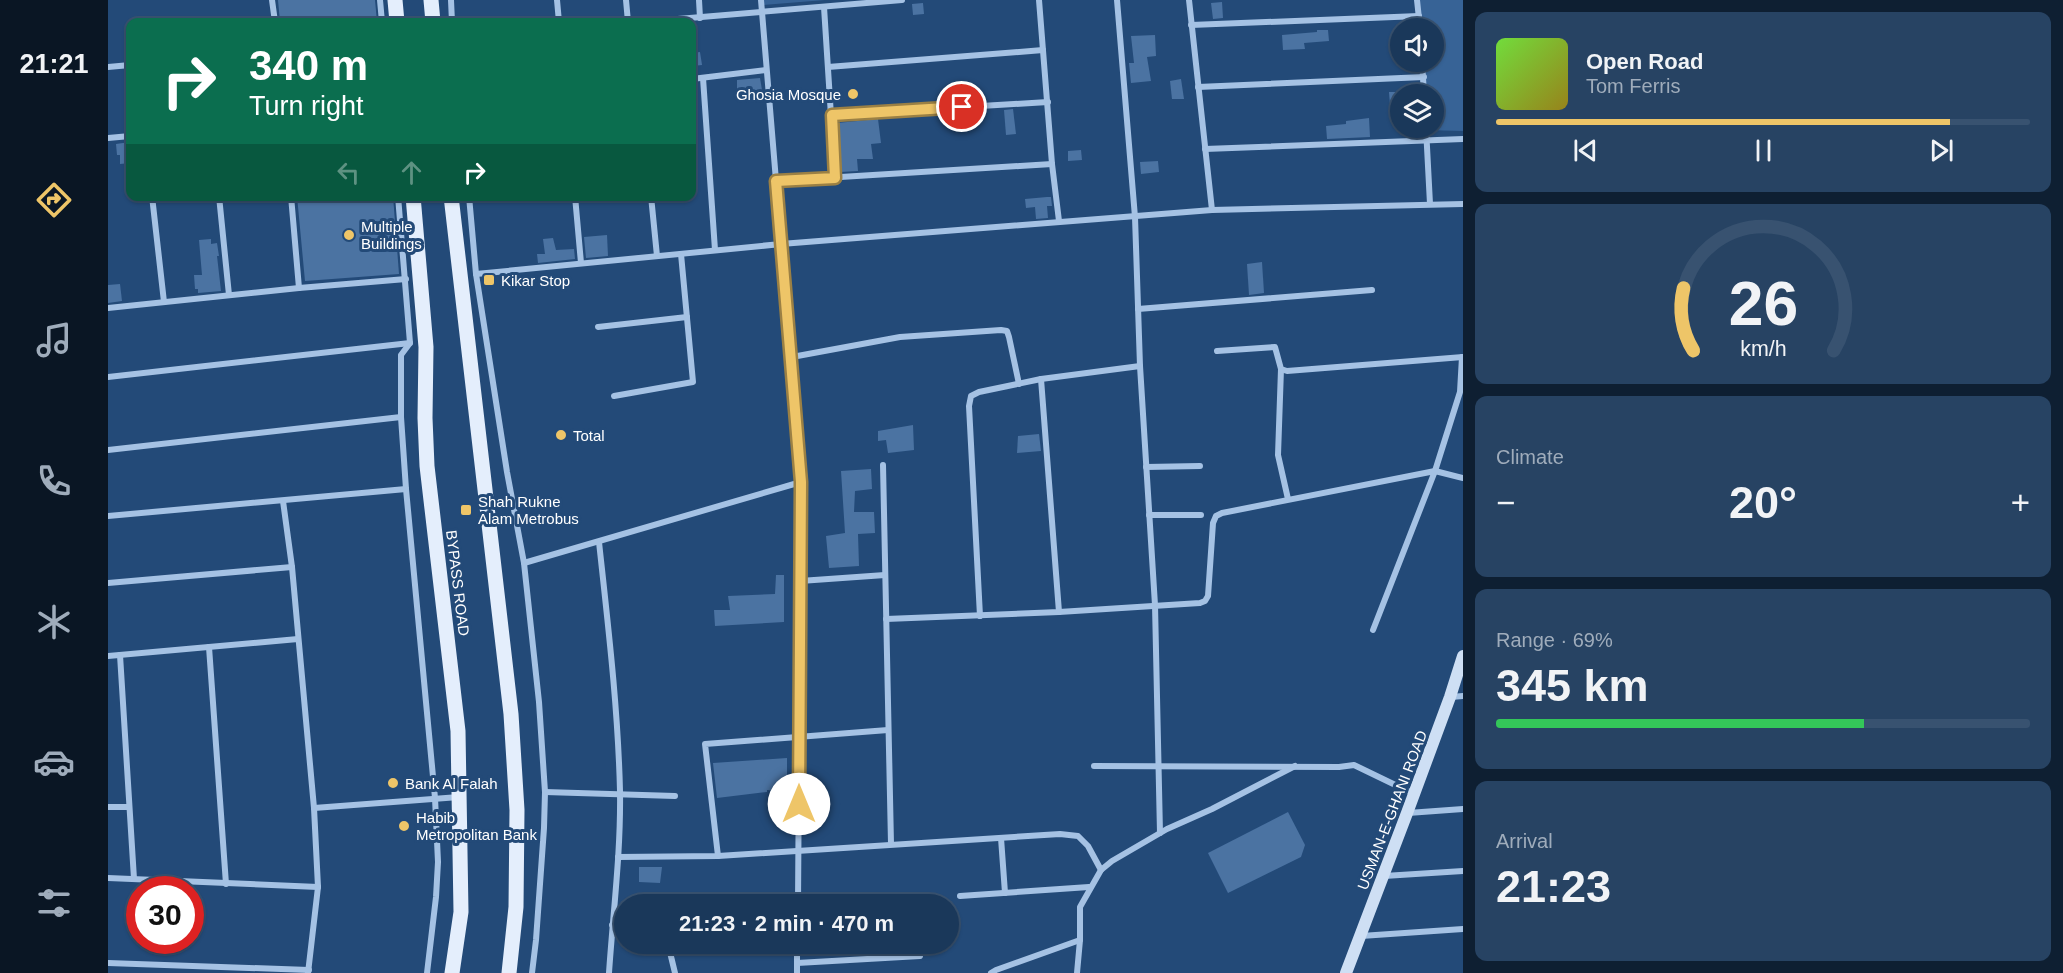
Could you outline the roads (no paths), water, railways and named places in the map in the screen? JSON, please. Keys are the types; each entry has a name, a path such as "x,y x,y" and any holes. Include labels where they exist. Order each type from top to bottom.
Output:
{"main road":[{"path":"395,0 397,18"},
{"path":"431,0 433,18"},
{"name":"BYPASS ROAD","path":"413,201 426,347 427,466 458,731 461,912 452,973"},
{"path":"452,201 512,714 517,810 516,907 509,973"},
{"name":"USMAN-E-GHANI ROAD","path":"1346,973 1413,794 1457,696 1463,656"}],"street":[{"path":"272,0 274,18"},
{"path":"380,0 382,18"},
{"path":"451,0 452,18"},
{"path":"557,0 559,18"},
{"path":"626,0 628,18"},
{"path":"699,0 699,18"},
{"path":"761,0 801,482 798,894"},
{"path":"696,18 902,0"},
{"path":"1039,0 1052,164 1059,221"},
{"path":"1117,0 1135,217 1140,366 1155,605 1160,833"},
{"path":"1189,0 1212,210"},
{"path":"1191,25 1419,16 1417,0"},
{"path":"824,7 835,178"},
{"path":"828,67 1043,50"},
{"path":"108,67 126,65"},
{"path":"696,79 766,70"},
{"path":"1423,72 1424,84"},
{"path":"1198,87 1424,77"},
{"path":"703,78 715,250"},
{"path":"832,115 1048,102"},
{"path":"108,138 126,136"},
{"path":"1205,148 1463,139"},
{"path":"1426,141 1430,204"},
{"path":"776,181 1052,164"},
{"path":"153,201 164,302"},
{"path":"220,201 229,295"},
{"path":"291,201 299,288"},
{"path":"399,201 410,344 401,355 401,417 435,798 438,862 427,973"},
{"path":"469,201 476,274 507,472 524,563 539,702 545,792 540,896 532,973"},
{"path":"575,201 581,263"},
{"path":"652,201 657,256"},
{"path":"476,274 781,244 1212,210 1463,204"},
{"path":"614,396 693,382 681,254"},
{"path":"108,308 406,279"},
{"path":"1138,309 1372,290"},
{"path":"598,327 687,316"},
{"path":"792,357 900,337 1000,330 1006,331 1009,337 1019,384"},
{"path":"108,377 410,344"},
{"path":"1217,351 1275,347 1281,369 1278,455 1288,499"},
{"path":"1281,369 1287,371 1462,357 1460,392 1435,471 1373,630"},
{"path":"980,616 969,406 971,396 979,392 1041,379 1140,366"},
{"path":"1041,379 1059,612"},
{"path":"108,450 401,417"},
{"path":"883,465 891,844"},
{"path":"1146,467 1200,466"},
{"path":"886,619 1059,612 1200,603 1208,596 1216,516 1222,513 1435,471 1463,478"},
{"path":"524,563 801,482"},
{"path":"108,516 406,489"},
{"path":"108,963 309,971 318,887 314,808 292,567 283,501"},
{"path":"1149,515 1201,515"},
{"path":"599,542 614,672 620,793 618,857 609,973"},
{"path":"108,583 292,567"},
{"path":"800,580 885,575"},
{"path":"108,656 298,639"},
{"path":"209,647 226,884"},
{"path":"120,655 134,876"},
{"path":"718,855 705,744 888,730"},
{"path":"1094,766 1354,765 1413,794"},
{"path":"1077,973 1080,907 1089,887 1101,870 1160,833 1295,766"},
{"path":"545,792 675,796"},
{"path":"314,808 459,796"},
{"path":"108,807 129,807"},
{"path":"1407,813 1463,808"},
{"path":"618,857 718,855 1060,834 1078,836 1088,846 1101,870"},
{"path":"1001,838 1005,893"},
{"path":"1383,876 1463,871"},
{"path":"108,878 126,879"},
{"path":"204,883 318,887"},
{"path":"960,896 1089,887"},
{"path":"1360,936 1463,929"},
{"path":"992,973 1080,940"},
{"path":"670,954 675,973"},
{"path":"797,954 797,973"},
{"path":"797,963 920,956"}],"place":[{"name":"Ghosia Mosque","path":"853,94"},
{"name":"Multiple Buildings","path":"349,235"},
{"name":"Kikar Stop","path":"489,280"},
{"name":"Total","path":"561,435"},
{"name":"Shah Rukne Alam Metrobus","path":"466,510"},
{"name":"Bank Al Falah","path":"393,783"},
{"name":"Habib Metropolitan Bank","path":"404,826"}]}
